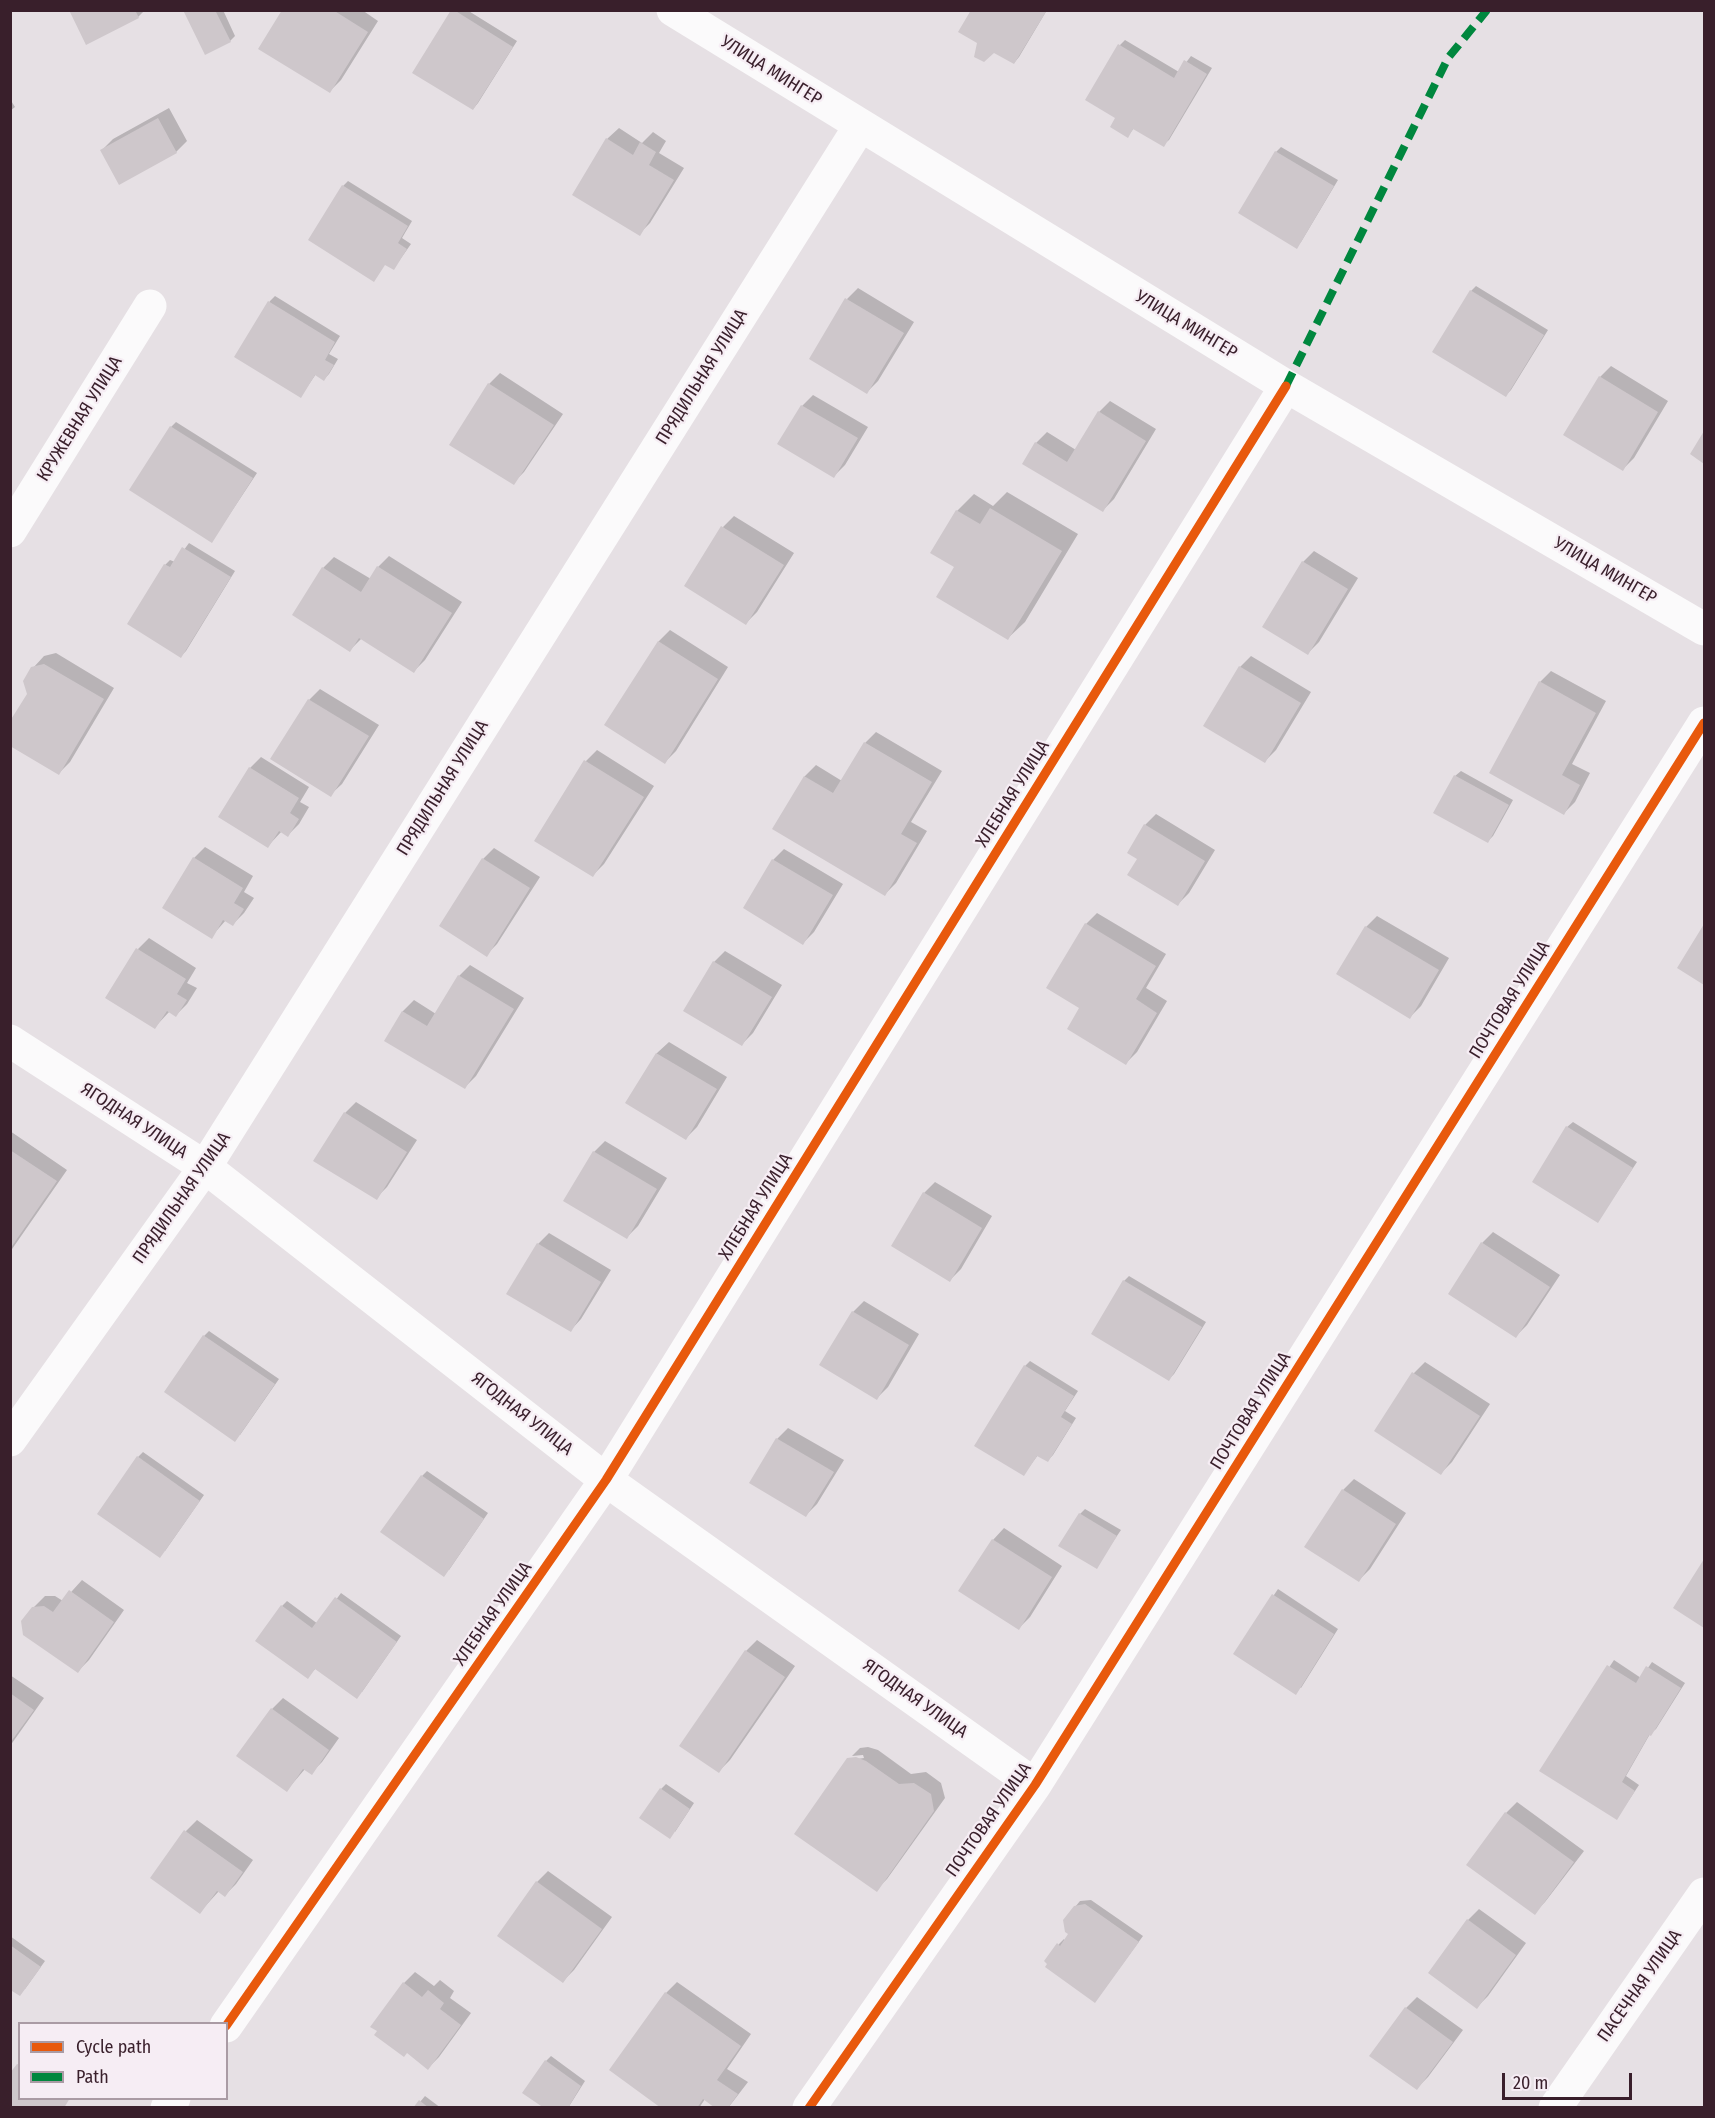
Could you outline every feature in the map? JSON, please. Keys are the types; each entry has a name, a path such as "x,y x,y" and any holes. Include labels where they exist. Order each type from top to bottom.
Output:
{"street":[{"name":"УЛИЦА МИНГЕР","path":"673,10 1286,386 1704,629"},
{"name":"ПРЯДИЛЬНАЯ УЛИЦА","path":"10,1440 205,1167 860,126"},
{"name":"КРУЖЕВНАЯ УЛИЦА","path":"10,531 150,306"},
{"name":"ХЛЕБНАЯ УЛИЦА","path":"228,2023 606,1480 1286,386"},
{"name":"ПОЧТОВАЯ УЛИЦА","path":"809,2108 1035,1785 1704,723"},
{"name":"ЯГОДНАЯ УЛИЦА","path":"10,1041 205,1167 606,1480 1035,1785"},
{"name":"ПАСЕЧНАЯ УЛИЦА","path":"1555,2108 1704,1894"}],"building":[{"path":"69,10 135,10 139,18 86,45"},
{"path":"183,10 215,10 231,42 205,55"},
{"path":"282,10 333,10 368,32 330,93 258,49"},
{"path":"451,10 513,47 473,110 412,73"},
{"path":"971,10 1047,10 1014,64 994,53 984,62 974,57 977,43 958,32"},
{"path":"1118,44 1174,78 1184,60 1207,74 1164,147 1133,129 1128,138 1110,127 1115,118 1085,100"},
{"path":"158,118 177,153 119,185 100,150"},
{"path":"606,138 633,155 640,142 656,152 649,165 674,180 640,236 572,195"},
{"path":"1275,151 1334,186 1297,249 1238,213"},
{"path":"342,185 408,226 398,243 407,249 394,270 385,265 374,282 308,240"},
{"path":"1470,290 1544,335 1506,397 1432,352"},
{"path":"845,298 904,333 867,394 809,359"},
{"path":"268,301 335,342 325,360 334,365 324,381 315,375 301,398 234,357"},
{"path":"1599,376 1658,412 1623,471 1563,435"},
{"path":"488,383 554,425 514,485 449,445"},
{"path":"801,405 858,438 834,478 777,444"},
{"path":"1098,411 1146,441 1103,512 1022,464 1035,442 1067,462"},
{"path":"170,426 253,478 212,543 129,490"},
{"path":"1704,431 1704,464 1690,454"},
{"path":"990,508 1062,551 1008,640 936,597 954,567 930,553 956,510 980,524"},
{"path":"721,526 784,565 746,625 684,586"},
{"path":"182,547 231,577 181,658 127,624 164,564 170,567"},
{"path":"1302,561 1348,589 1308,655 1262,627"},
{"path":"377,566 452,613 414,673 359,638 350,652 292,615 322,567 361,592"},
{"path":"658,641 718,679 665,764 604,725"},
{"path":"44,664 104,699 59,775 10,746 10,721 27,694 23,681 31,667"},
{"path":"1239,666 1301,703 1265,763 1203,726"},
{"path":"1539,681 1596,713 1562,775 1580,785 1564,815 1489,773"},
{"path":"308,699 369,736 331,797 270,759"},
{"path":"864,742 932,782 901,834 917,843 885,896 772,829 804,776 833,793"},
{"path":"584,760 644,797 593,877 534,841"},
{"path":"249,767 299,798 290,813 299,819 288,837 279,831 268,848 218,817"},
{"path":"1454,775 1509,805 1488,843 1433,813"},
{"path":"1144,824 1205,861 1178,906 1127,875 1137,859 1127,853"},
{"path":"193,857 243,888 234,903 244,909 233,926 223,920 212,939 162,908"},
{"path":"482,858 530,888 487,957 439,926"},
{"path":"772,859 833,895 803,945 743,908"},
{"path":"1085,923 1156,966 1136,999 1157,1013 1126,1065 1067,1029 1079,1008 1046,988"},
{"path":"1704,924 1704,985 1677,968"},
{"path":"1365,926 1439,970 1410,1019 1336,974"},
{"path":"136,948 186,979 177,994 187,1000 176,1017 167,1011 155,1029 105,998"},
{"path":"713,961 772,997 742,1046 683,1011"},
{"path":"458,975 514,1009 465,1089 384,1041 402,1011 427,1026"},
{"path":"656,1053 717,1089 686,1140 625,1103"},
{"path":"344,1112 407,1152 377,1200 313,1161"},
{"path":"1566,1126 1633,1168 1598,1223 1532,1182"},
{"path":"10,1150 57,1181 10,1249"},
{"path":"593,1151 657,1189 627,1239 563,1201"},
{"path":"923,1192 982,1228 950,1282 891,1246"},
{"path":"1481,1242 1550,1287 1516,1338 1448,1294"},
{"path":"537,1243 601,1282 571,1332 506,1294"},
{"path":"1123,1280 1202,1327 1169,1381 1091,1334"},
{"path":"852,1311 909,1345 877,1400 819,1365"},
{"path":"203,1335 275,1384 235,1442 164,1392"},
{"path":"1024,1365 1074,1396 1061,1417 1072,1424 1048,1462 1037,1456 1024,1476 974,1446"},
{"path":"1412,1372 1480,1416 1441,1475 1374,1431"},
{"path":"776,1438 834,1472 806,1517 749,1483"},
{"path":"137,1456 200,1501 160,1558 97,1514"},
{"path":"421,1475 484,1519 444,1577 380,1532"},
{"path":"1342,1489 1396,1524 1359,1582 1304,1547"},
{"path":"1079,1513 1117,1536 1097,1569 1058,1546"},
{"path":"992,1539 1052,1577 1019,1630 958,1591"},
{"path":"1704,1559 1704,1628 1673,1608"},
{"path":"69,1590 114,1622 78,1673 23,1635 21,1621 32,1607 44,1606 53,1612"},
{"path":"1272,1594 1334,1634 1296,1695 1233,1654"},
{"path":"335,1597 397,1642 357,1699 315,1669 308,1679 255,1641 281,1605 312,1628"},
{"path":"745,1650 785,1677 719,1773 679,1746"},
{"path":"1607,1665 1636,1683 1646,1666 1681,1688 1651,1736 1649,1735 1622,1782 1635,1791 1617,1820 1539,1771"},
{"path":"10,1693 34,1710 10,1743"},
{"path":"271,1708 329,1750 312,1775 303,1769 287,1792 236,1756"},
{"path":"856,1757 866,1761 899,1784 914,1783 931,1794 934,1811 877,1892 794,1834 847,1758"},
{"path":"660,1788 690,1809 670,1839 639,1818"},
{"path":"1505,1812 1574,1862 1535,1915 1466,1865"},
{"path":"184,1830 243,1872 225,1897 217,1891 200,1914 150,1878"},
{"path":"536,1881 602,1929 563,1983 497,1936"},
{"path":"1085,1904 1139,1942 1095,2003 1045,1967 1047,1964 1044,1961 1057,1943 1060,1946 1068,1934 1065,1932 1063,1920 1074,1906"},
{"path":"1467,1919 1516,1955 1477,2009 1428,1973"},
{"path":"10,1945 41,1967 20,1996 12,1991 10,1993"},
{"path":"403,1982 422,1997 428,1990 444,2003 440,2009 461,2025 428,2070 407,2053 404,2057 374,2035 377,2031 370,2027"},
{"path":"665,1992 741,2046 717,2080 738,2094 728,2108 715,2108 703,2099 697,2108 661,2108 609,2070"},
{"path":"1405,2007 1453,2042 1417,2090 1369,2056"},
{"path":"545,2060 581,2086 568,2108 544,2108 522,2093"},
{"path":"18,2064 18,2100 69,2100 64,2108 10,2108 10,2073"},
{"path":"419,2100 429,2108 413,2108"}],"marked path":[{"path":"1286,386 1448,58 1487,10"}],"cycle path":[{"path":"228,2023 606,1480 1286,386"},
{"path":"809,2108 1035,1785 1704,723"}]}
